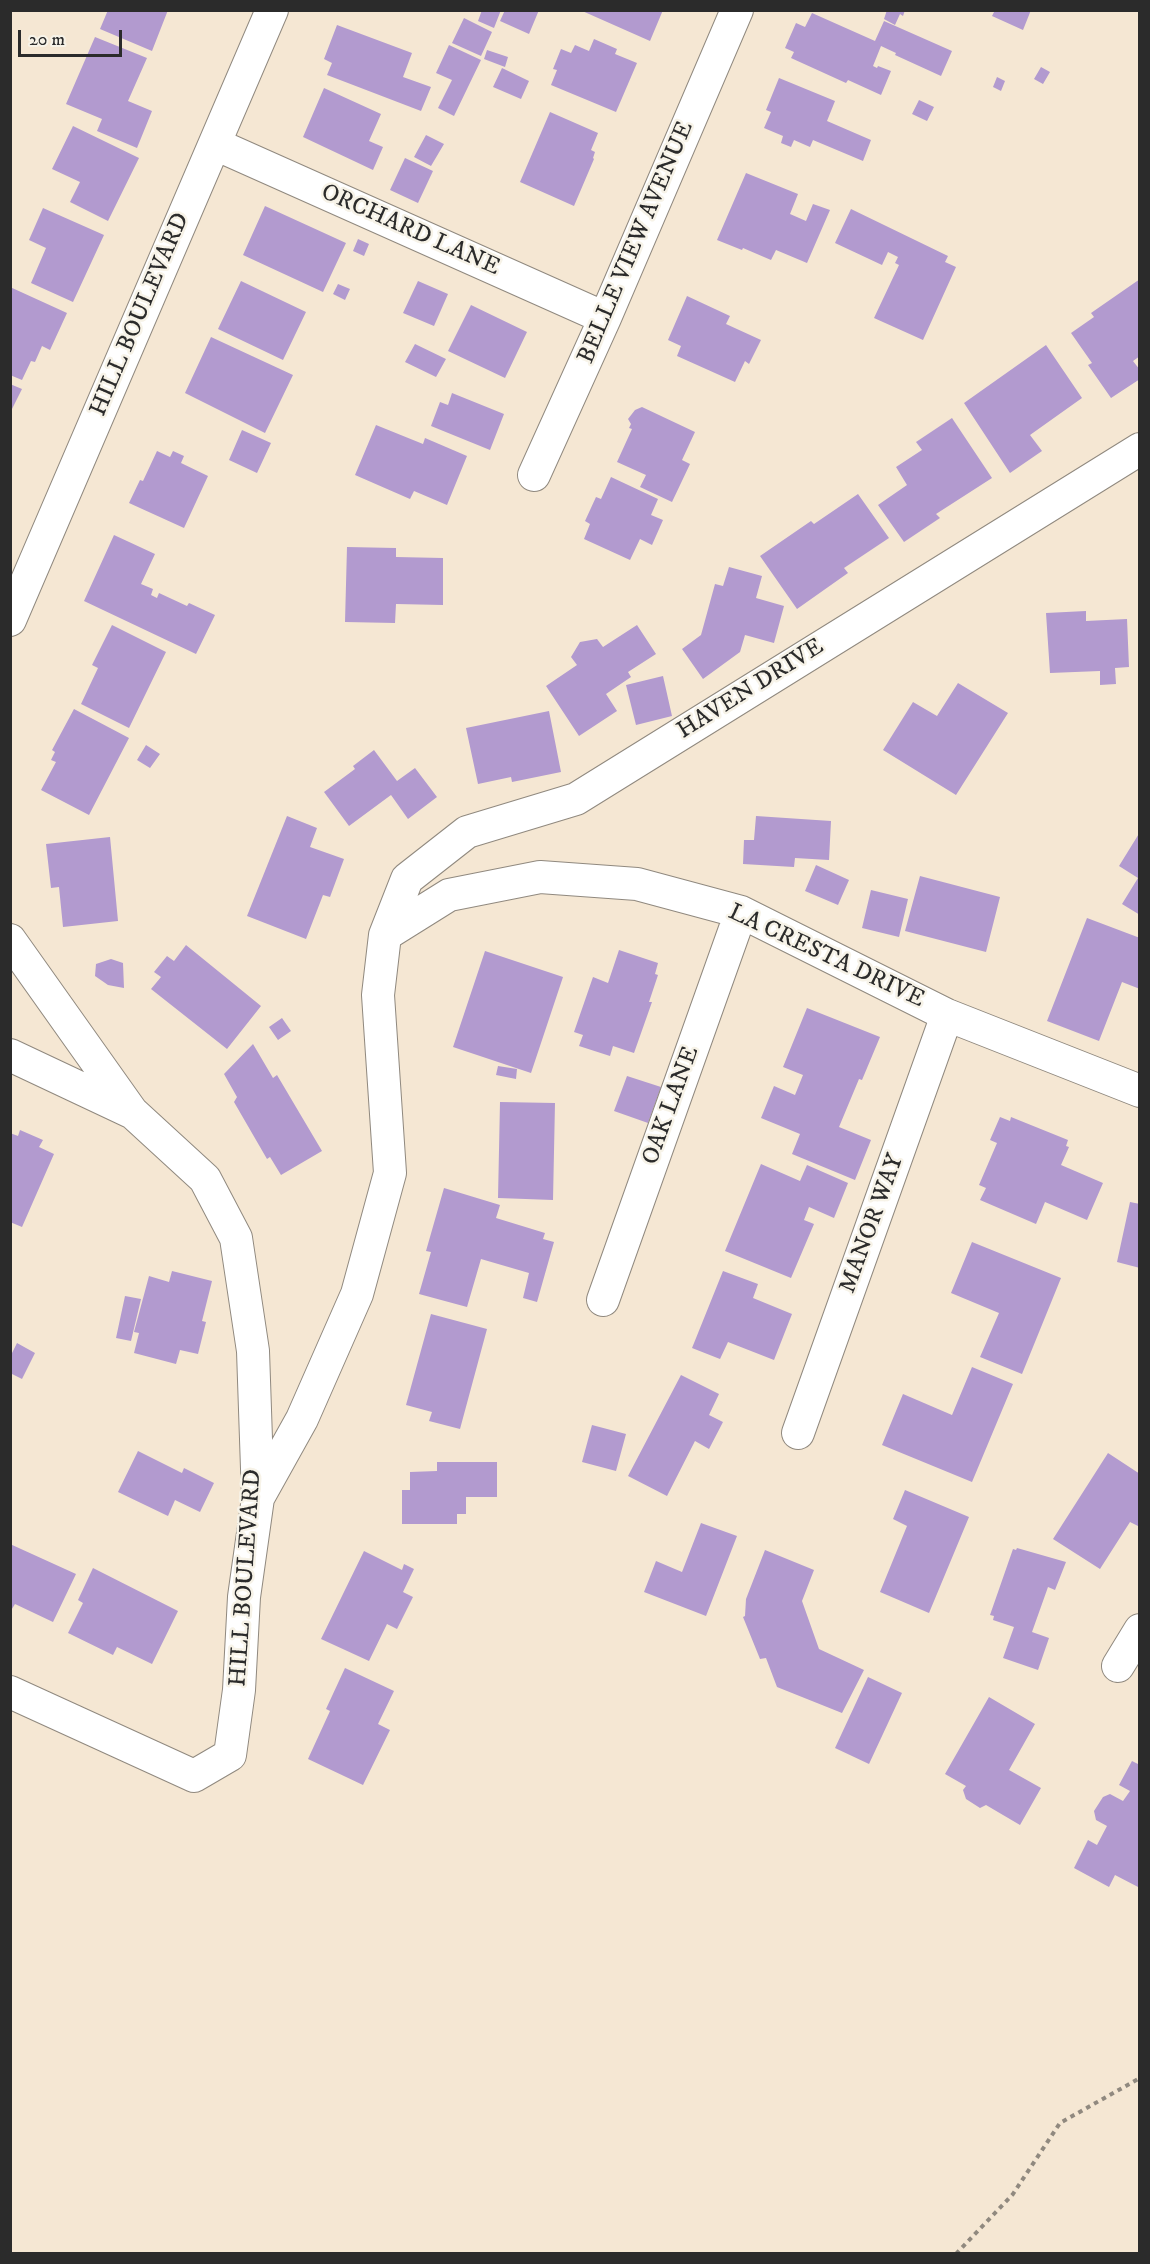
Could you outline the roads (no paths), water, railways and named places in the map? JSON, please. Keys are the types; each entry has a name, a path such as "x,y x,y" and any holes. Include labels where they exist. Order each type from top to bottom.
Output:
{"street":[{"name":"HILL BOULEVARD","path":"10,620 272,10"},
{"name":"BELLE VIEW AVENUE","path":"534,475 605,318 738,10"},
{"name":"ORCHARD LANE","path":"215,144 605,318"},
{"name":"HAVEN DRIVE","path":"385,935 407,879 467,832 576,799 1140,449"},
{"name":"LA CRESTA DRIVE","path":"385,935 449,895 540,877 637,884 741,912 947,1015 1140,1091"},
{"name":"OAK LANE","path":"603,1300 741,912"},
{"path":"258,1498 302,1419 357,1294 390,1173 378,995 385,935"},
{"name":"HILL BOULEVARD","path":"10,940 132,1112 205,1179 236,1238 253,1351 258,1498 244,1597 239,1690 230,1755 194,1776 10,1692"},
{"name":"MANOR WAY","path":"798,1433 947,1015"},
{"path":"10,1055 132,1112"},
{"path":"1118,1666 1140,1630"}]}
